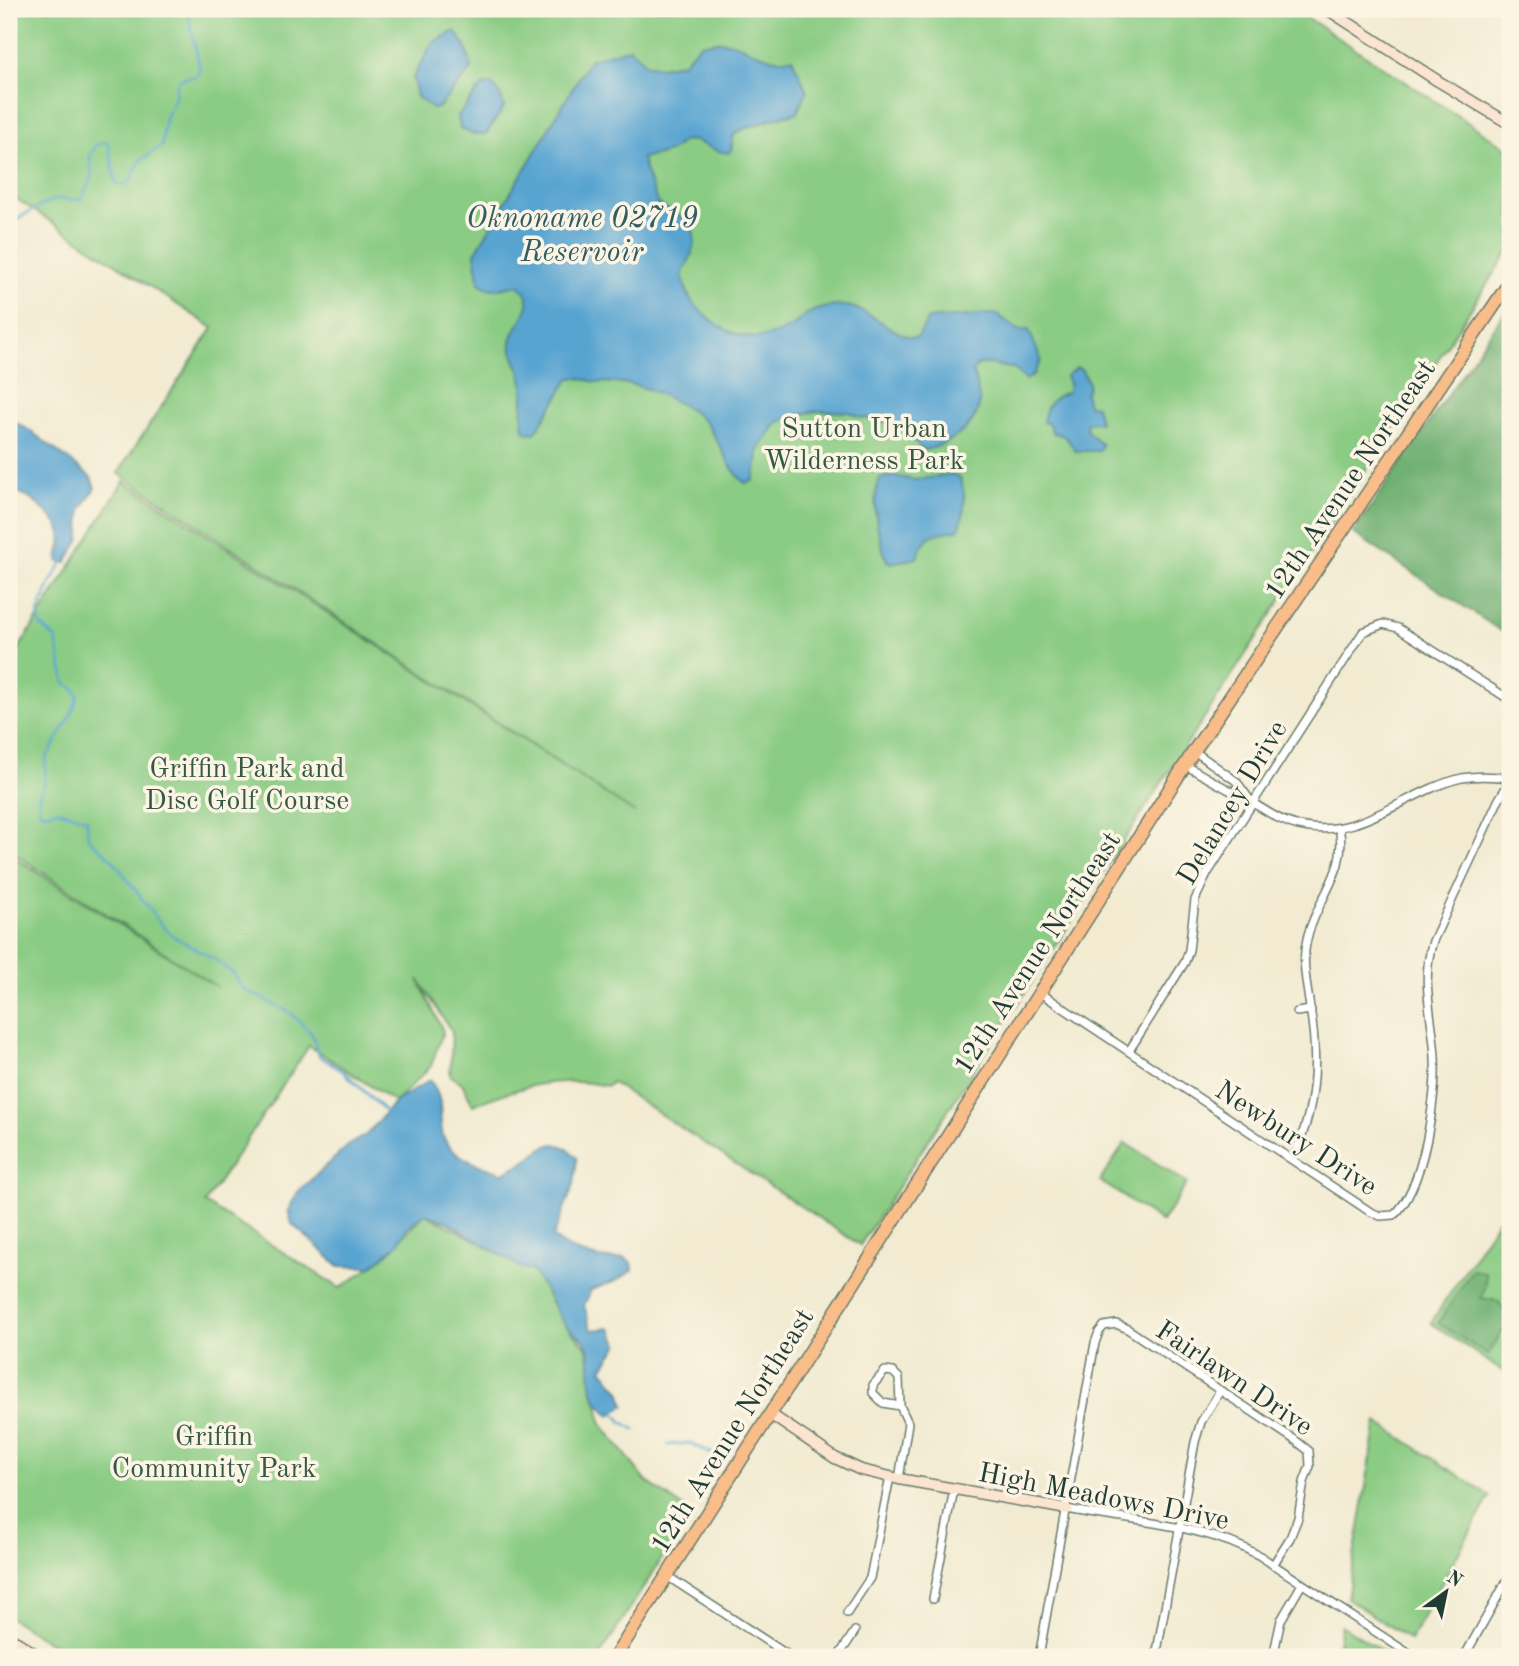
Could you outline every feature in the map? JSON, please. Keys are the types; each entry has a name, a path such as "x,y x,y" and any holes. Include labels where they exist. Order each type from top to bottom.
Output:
{"main road":[{"name":"12th Avenue Northeast","path":"615,1657 1194,751 1510,282"}],"street":[{"path":"1327,9 1510,124"},
{"name":"Delancey Drive","path":"1129,1052 1185,962 1197,894 1363,632 1377,625 1388,624 1398,628 1510,700"},
{"path":"1194,751 1236,781 1253,803"},
{"path":"1185,765 1273,815 1296,825 1317,829 1339,828 1364,821 1462,778 1484,776 1510,780"},
{"name":"Newbury Drive","path":"1039,992 1380,1216 1394,1215 1408,1198 1422,1159 1435,1071 1426,993 1427,957 1510,780"},
{"path":"1292,1159 1310,1113 1315,1050 1305,948 1309,930 1341,858 1339,828"},
{"path":"1297,1012 1311,1010"},
{"name":"Fairlawn Drive","path":"1067,1509 1096,1343 1104,1326 1116,1324 1305,1446 1310,1455 1310,1466 1304,1482 1298,1518 1290,1538 1273,1565"},
{"path":"847,1613 870,1578 908,1428 906,1416 900,1406 899,1378 893,1372 885,1371 873,1385 873,1393 883,1403 900,1406"},
{"path":"1156,1657 1198,1430 1220,1391"},
{"name":"High Meadows Drive","path":"770,1415 835,1458 861,1470 1180,1529 1239,1545 1414,1657"},
{"path":"933,1599 954,1489"},
{"path":"1040,1657 1067,1509"},
{"path":"667,1576 791,1657"},
{"path":"1464,1657 1509,1580"},
{"path":"1273,1657 1282,1620 1302,1584"},
{"path":"838,1657 855,1631"},
{"path":"9,1637 40,1657"}],"green space":[{"name":"Sutton Urban Wilderness Park","path":"9,9 1294,9 1510,150 1510,249 860,1245 611,1082 608,1086 572,1082 539,1084 473,1105 462,1083 450,1075 452,1032 418,979 443,1031 431,1066 395,1102 309,1046 205,1203 340,1288 375,1264 425,1214 532,1270 572,1332 586,1346 602,1424 646,1481 691,1513 599,1657 72,1657 9,1617 9,854 217,987 9,850 9,664 124,481 635,813 118,473 213,328 9,194"},
{"path":"1510,304 1510,637 1353,533"},
{"path":"1125,1143 1187,1183 1162,1222 1100,1181"},
{"path":"1510,1201 1510,1376 1431,1323"},
{"path":"1472,1270 1485,1272 1486,1285 1481,1298 1498,1301 1505,1312 1509,1327 1501,1333 1488,1355 1438,1323"},
{"path":"1377,1422 1490,1496 1410,1640 1347,1598"},
{"path":"1341,1625 1392,1657 1336,1657"}],"water":[{"path":"455,31 466,47 472,69 438,108 433,109 417,97 413,78 433,42"},
{"name":"Oknoname 02719 Reservoir","path":"717,41 733,43 776,59 792,58 807,91 797,113 737,132 732,141 731,152 688,140 667,153 642,158 657,202 680,216 692,229 693,251 682,274 692,301 700,311 723,328 752,337 772,335 792,326 807,314 827,307 842,306 855,308 910,337 918,337 928,319 991,314 998,315 1018,330 1029,330 1041,360 1034,374 1026,380 1014,368 977,365 973,372 979,406 971,422 950,440 924,450 895,424 859,417 849,412 817,411 789,417 776,424 758,452 753,481 745,483 733,469 703,420 679,403 637,386 580,378 570,378 535,433 525,432 522,378 511,342 528,307 528,300 518,285 493,289 479,283 475,253 590,59 630,48 646,64 659,67 683,63 700,44"},
{"path":"491,84 500,94 504,107 486,134 472,134 460,128 458,116 482,86"},
{"path":"1076,368 1081,369 1088,381 1085,393 1088,405 1096,406 1100,422 1086,423 1087,431 1102,445 1099,451 1075,451 1066,438 1053,433 1049,424 1043,422 1050,402 1068,392 1069,383 1066,376"},
{"path":"9,418 91,477 95,488 81,510 80,539 66,563 58,561 62,538 54,520 32,500 9,489"},
{"path":"953,474 960,478 964,497 963,517 958,530 931,536 923,544 917,558 891,563 887,561 875,509 880,478 895,476 915,480"},
{"path":"430,1080 439,1100 445,1140 450,1148 466,1159 503,1173 550,1145 562,1146 577,1158 574,1184 553,1237 569,1248 587,1255 606,1259 625,1258 632,1263 633,1270 616,1281 591,1290 584,1305 591,1330 610,1328 619,1344 602,1369 620,1391 625,1405 610,1415 594,1395 590,1356 584,1340 564,1323 532,1270 522,1268 447,1222 425,1214 408,1227 396,1246 371,1267 339,1266 292,1224 288,1210 298,1192 350,1144 367,1134 395,1102"}],"waterway":[{"path":"9,225 54,200 81,199 92,178 90,156 96,145 107,142 116,183 121,185 128,184 141,160 162,146 165,118 175,98 176,86 180,79 196,76 200,68 187,9"},
{"path":"63,561 38,612 40,625 56,639 65,682 75,690 78,697 46,759 44,785 38,799 40,811 43,813 58,810 87,819 88,838 113,860 164,928 234,974 243,989 291,1013 312,1034 319,1056 344,1072 388,1114"},
{"path":"612,1409 622,1422 636,1430"},
{"path":"668,1445 690,1443 719,1457"}],"park label":[{"name":"Griffin Park and Disc Golf Course","path":"247,783"},
{"name":"Griffin Community Park","path":"214,1451"}]}
